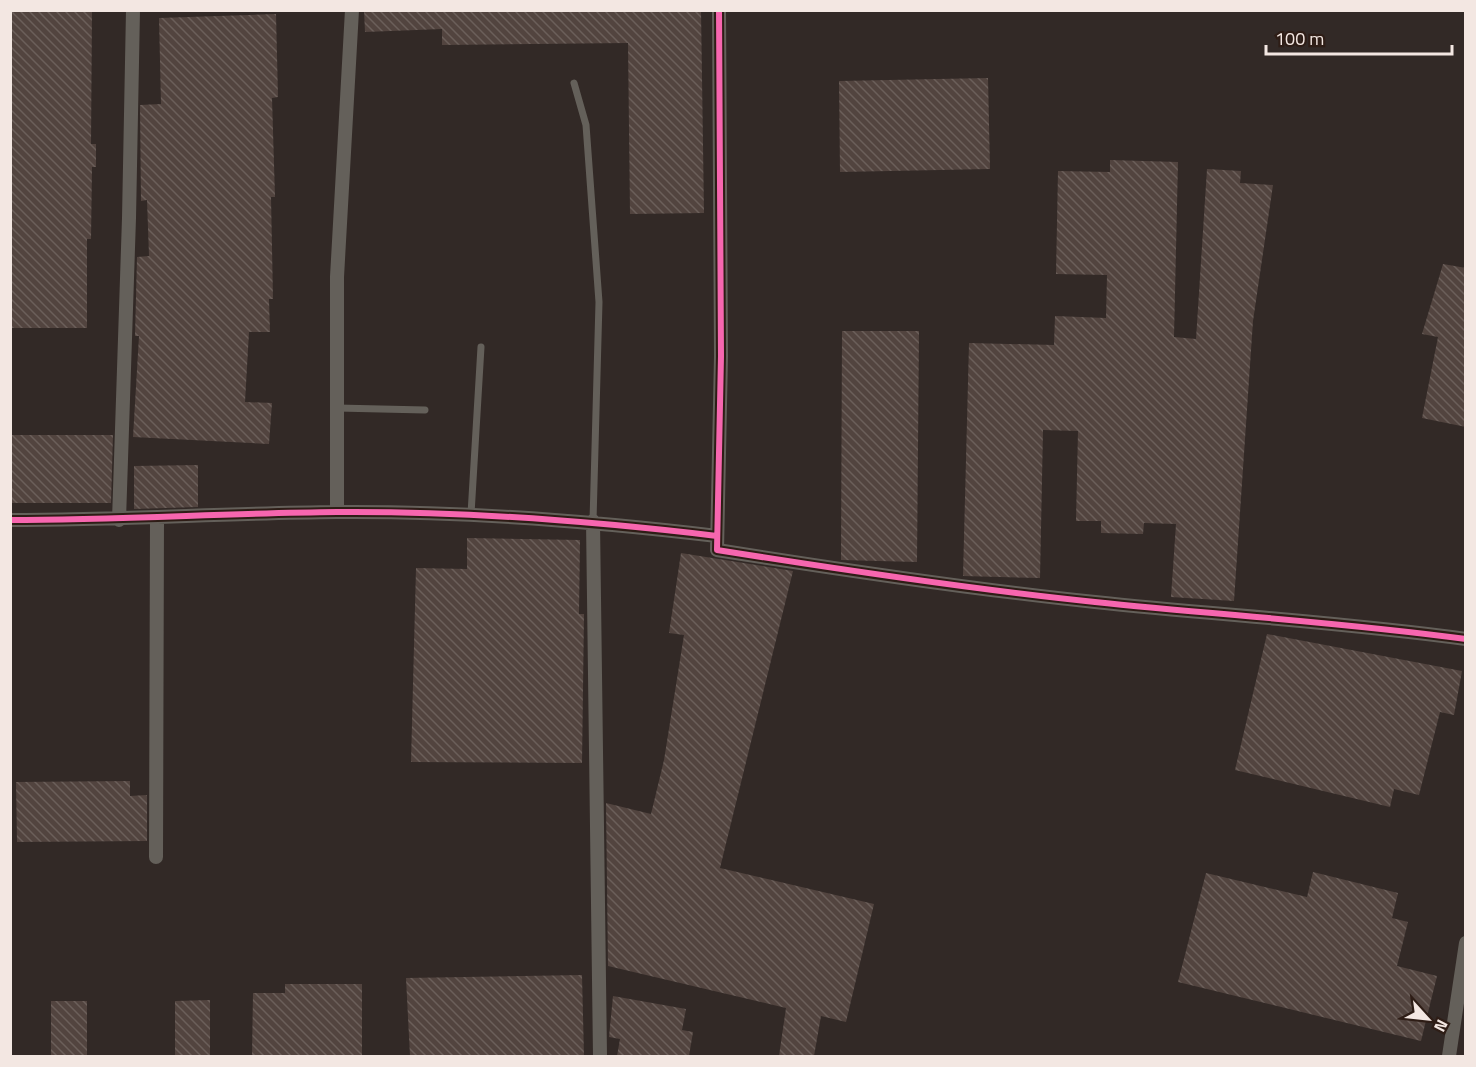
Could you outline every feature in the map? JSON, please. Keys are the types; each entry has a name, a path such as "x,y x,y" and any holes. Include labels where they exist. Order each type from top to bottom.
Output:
{"street":[{"path":"119,520 129,230 132,10"},
{"path":"337,512 337,277 352,10"},
{"path":"719,10 721,356 717,550 937,584 1095,602 1396,629 1466,639"},
{"path":"10,520 119,520 337,512 471,514 593,521 717,536"},
{"path":"156,857 157,519"},
{"path":"593,521 600,1056"},
{"path":"1449,1056 1466,943"}],"lane":[{"path":"574,83 586,124 599,302 593,521"},
{"path":"471,514 481,347"},
{"path":"337,408 425,410"}],"building":[{"path":"10,10 92,10 91,144 96,144 96,167 92,167 91,239 87,239 87,328 10,328"},
{"path":"364,10 701,10 704,213 630,214 628,43 442,45 442,29 365,32"},
{"path":"276,14 278,97 272,98 275,197 271,197 273,299 269,299 270,332 249,332 245,402 272,403 269,444 133,437 139,336 135,336 137,257 149,256 147,200 141,201 140,105 161,104 159,18"},
{"path":"988,78 990,169 840,172 839,81"},
{"path":"1110,160 1178,162 1174,337 1196,339 1207,169 1241,171 1240,183 1273,185 1253,321 1234,601 1171,597 1176,524 1144,523 1143,534 1101,533 1101,521 1076,521 1078,431 1043,430 1040,578 963,576 969,343 1054,345 1055,316 1106,318 1107,275 1056,274 1058,171 1110,172"},
{"path":"1443,264 1466,268 1466,427 1422,418 1438,337 1422,334"},
{"path":"842,331 919,331 917,562 841,560"},
{"path":"10,435 113,435 111,503 10,503"},
{"path":"198,465 198,507 134,509 134,466"},
{"path":"467,538 580,540 579,614 584,614 582,763 411,762 416,568 467,569"},
{"path":"681,553 793,571 720,868 874,904 846,1022 821,1016 814,1056 779,1056 786,1008 608,966 606,803 651,814 664,760 684,635 669,633"},
{"path":"1267,634 1462,671 1454,715 1440,712 1419,795 1394,789 1390,807 1235,770"},
{"path":"130,781 130,796 147,795 147,841 17,842 16,782"},
{"path":"1313,872 1398,893 1392,918 1408,922 1397,966 1437,976 1421,1041 1178,982 1206,873 1307,897"},
{"path":"582,975 584,1056 410,1056 406,978"},
{"path":"285,984 362,984 362,1056 252,1056 253,993 285,993"},
{"path":"613,996 686,1009 682,1030 693,1032 689,1056 617,1056 620,1039 609,1037"},
{"path":"210,1000 210,1056 175,1056 175,1001"},
{"path":"51,1001 87,1001 87,1056 51,1056"}],"cycle path":[{"path":"719,10 721,356 717,550 906,579 1047,597 1466,639"},
{"path":"10,520 296,513 432,513 527,518 717,536"}]}
